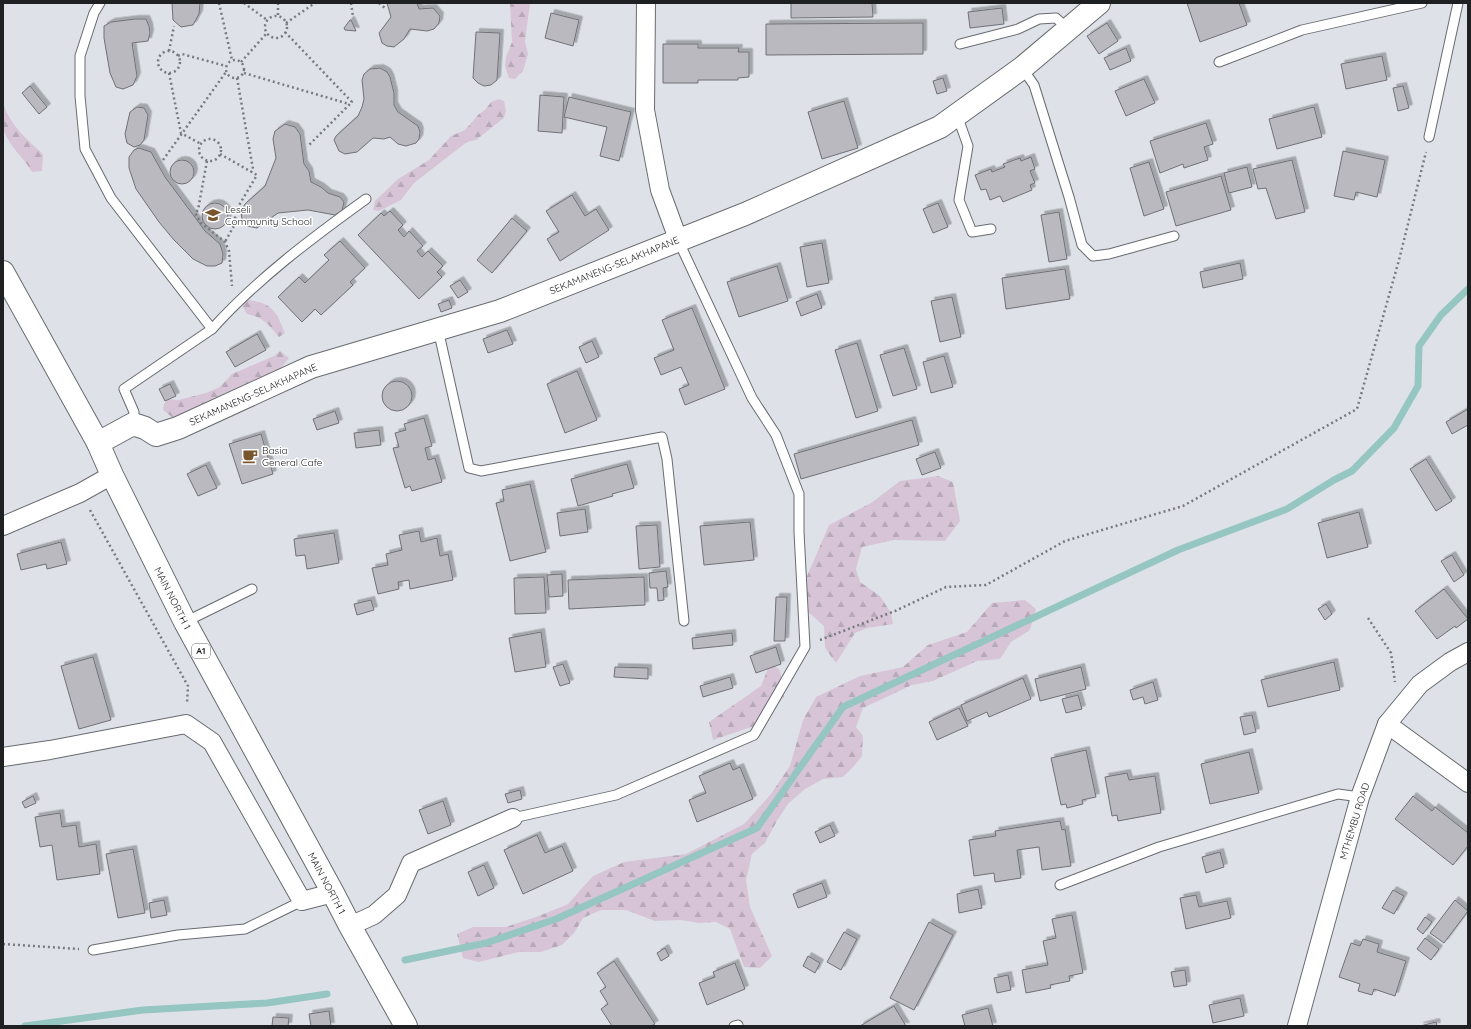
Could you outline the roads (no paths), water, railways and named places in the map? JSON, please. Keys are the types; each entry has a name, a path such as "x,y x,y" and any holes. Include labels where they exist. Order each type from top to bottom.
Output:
{"street":[{"path":"646,3 645,110 660,190 678,240"},
{"name":"SEKAMANENG-SELAKHAPANE","path":"133,424 145,428 156,435 178,428 311,367 438,328 500,311 745,214 940,127 1022,68 1099,3"},
{"name":"MAIN NORTH 1","path":"3,272 98,443 112,476 185,622 333,893 402,1024"},
{"path":"98,443 133,424"},
{"path":"3,526 80,492 112,476"},
{"name":"MTHEMBU ROAD","path":"1297,1026 1360,797 1387,724 1420,684 1450,662 1468,652"},
{"path":"3,757 50,750 186,724 212,742 302,901 333,893"},
{"path":"1387,724 1468,783"},
{"path":"350,926 374,915 397,895 411,863 513,818"}],"lane":[{"path":"100,3 94,13 80,56 80,96 85,149 111,198 212,330"},
{"path":"1219,62 1302,30 1422,3"},
{"path":"1430,137 1458,3"},
{"path":"960,44 1018,29 1039,18 1056,18 1068,29"},
{"path":"1022,68 1034,85 1069,197 1082,245 1093,256 1109,254 1174,236"},
{"path":"957,115 968,146 959,200 972,232 991,229"},
{"path":"133,424 134,412 124,389 212,330 236,304 305,243 366,199"},
{"path":"513,818 616,794 754,736 805,647 799,532 799,494 776,435 752,398 678,240"},
{"path":"438,328 469,468 481,471 662,437 667,459 684,621"},
{"path":"185,622 252,590"},
{"path":"1060,885 1159,847 1330,796 1338,794 1360,797"},
{"path":"93,950 178,935 245,929 302,901"}],"waterway":[{"path":"405,960 486,943 556,919 757,828 843,707 1178,550 1287,509 1334,480 1352,471 1394,428 1418,386 1419,346 1441,315 1468,289"},
{"path":"25,1026 143,1010 267,1003 327,994"}],"place":[{"name":"Leseli Community School","path":"213,215"},
{"name":"Basia General Cafe","path":"250,456"}]}
